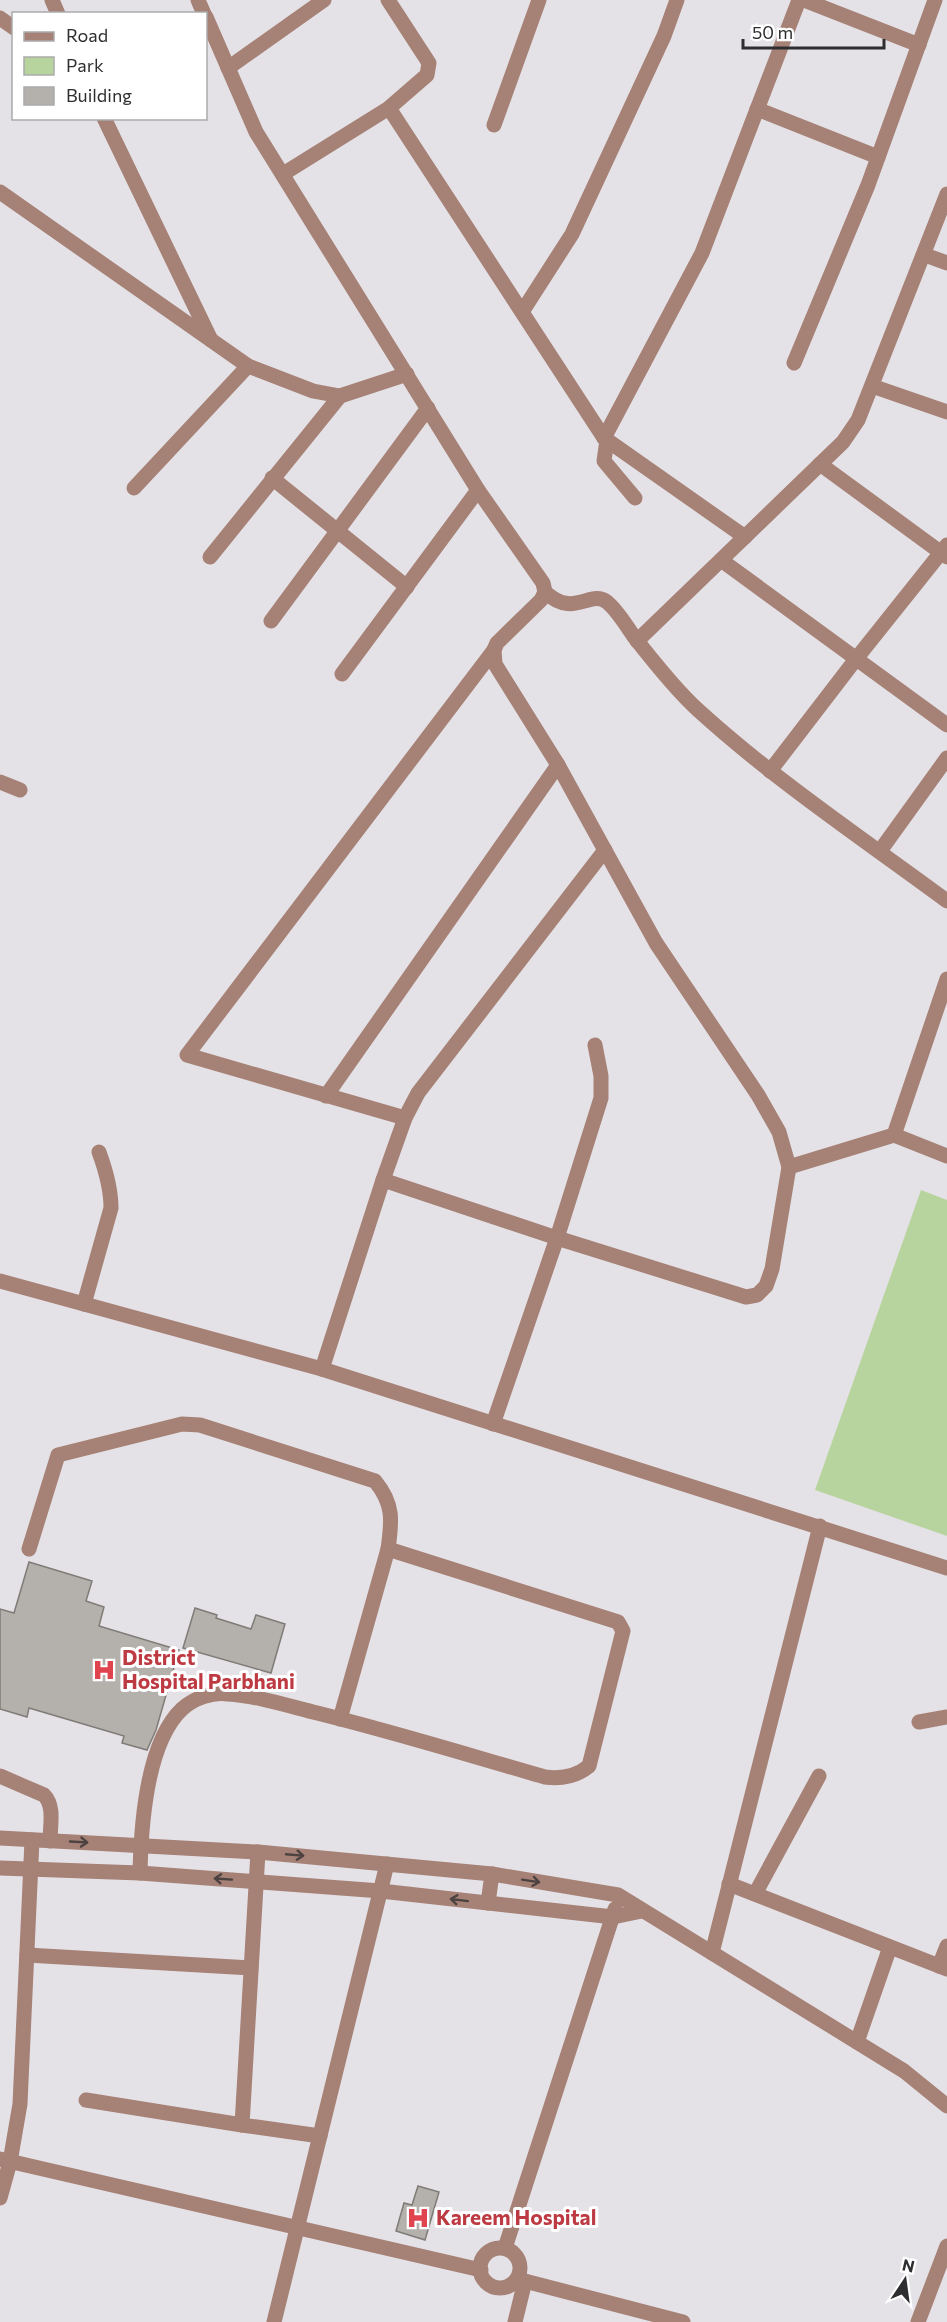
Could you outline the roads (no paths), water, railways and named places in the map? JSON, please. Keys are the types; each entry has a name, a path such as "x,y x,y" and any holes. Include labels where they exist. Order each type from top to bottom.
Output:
{"street":[{"path":"228,68 324,0"},
{"path":"283,174 389,108 427,75 429,63 388,0"},
{"path":"494,125 539,0"},
{"path":"522,312 572,234 664,36 677,0"},
{"path":"635,498 604,461 605,439 702,253 799,0"},
{"path":"804,0 919,45"},
{"path":"794,363 844,248 935,0"},
{"path":"207,20 256,132 478,490 543,583 545,592 554,601 562,604 575,604 593,598 608,603 637,641 696,709 770,771 947,901"},
{"path":"389,108 605,439 745,537"},
{"path":"757,109 878,157"},
{"path":"105,120 212,342"},
{"path":"0,192 248,366 313,391 340,396 407,374"},
{"path":"637,641 843,442 858,420 925,255 947,194"},
{"path":"925,255 947,263"},
{"path":"134,488 248,366"},
{"path":"872,386 947,412"},
{"path":"210,557 340,396"},
{"path":"271,621 429,408"},
{"path":"770,771 856,658 945,552 820,464"},
{"path":"272,478 407,586"},
{"path":"342,674 478,490"},
{"path":"721,560 947,725"},
{"path":"405,1118 187,1055 494,650 497,643 541,600 545,592"},
{"path":"383,1180 557,1238 746,1297 757,1295 766,1286 772,1269 789,1167 778,1132 758,1095 656,942 558,765 495,664 494,650"},
{"path":"880,851 945,764"},
{"path":"326,1096 558,765"},
{"path":"0,782 20,790"},
{"path":"322,1369 383,1180 405,1118 418,1092 605,850"},
{"path":"894,1134 947,979"},
{"path":"493,1424 557,1238 600,1098 601,1076 595,1045"},
{"path":"789,1167 894,1134 947,1155"},
{"path":"84,1304 111,1208 108,1178 99,1152"},
{"path":"0,1281 322,1369 947,1568"},
{"path":"29,1549 58,1455 191,1423 375,1480 388,1500 391,1512 388,1549 340,1719"},
{"path":"712,1953 820,1526"},
{"path":"140,1873 141,1845 152,1766 171,1721 184,1708 198,1699 212,1695 227,1694 340,1719 546,1777 559,1779 583,1771 591,1760 623,1631 622,1626 618,1622 388,1549"},
{"path":"919,1722 947,1718"},
{"path":"0,1776 44,1795 48,1800 50,1841"},
{"path":"755,1894 819,1776"},
{"path":"0,1838 258,1852 492,1874 618,1895 904,2071 947,2106"},
{"path":"0,2198 5,2161 20,2104 32,1840"},
{"path":"242,2125 258,1852"},
{"path":"274,2322 387,1864"},
{"path":"0,1868 140,1873 381,1890 613,1917 642,1911"},
{"path":"488,1903 492,1874"},
{"path":"729,1884 943,1968 947,1946"},
{"path":"505,2248 613,1917 618,1895"},
{"path":"857,2042 890,1947"},
{"path":"27,1955 251,1968"},
{"path":"86,2100 320,2136"},
{"path":"5,2161 481,2270"},
{"path":"918,2322 947,2246"},
{"path":"515,2322 521,2280 519,2261 514,2253 505,2248 496,2248 487,2252 482,2260 481,2270 484,2279 491,2285 500,2288 521,2280 683,2322"}],"place":[{"name":"District Hospital Parbhani","path":"104,1670"},
{"name":"Kareem Hospital","path":"418,2218"}]}
